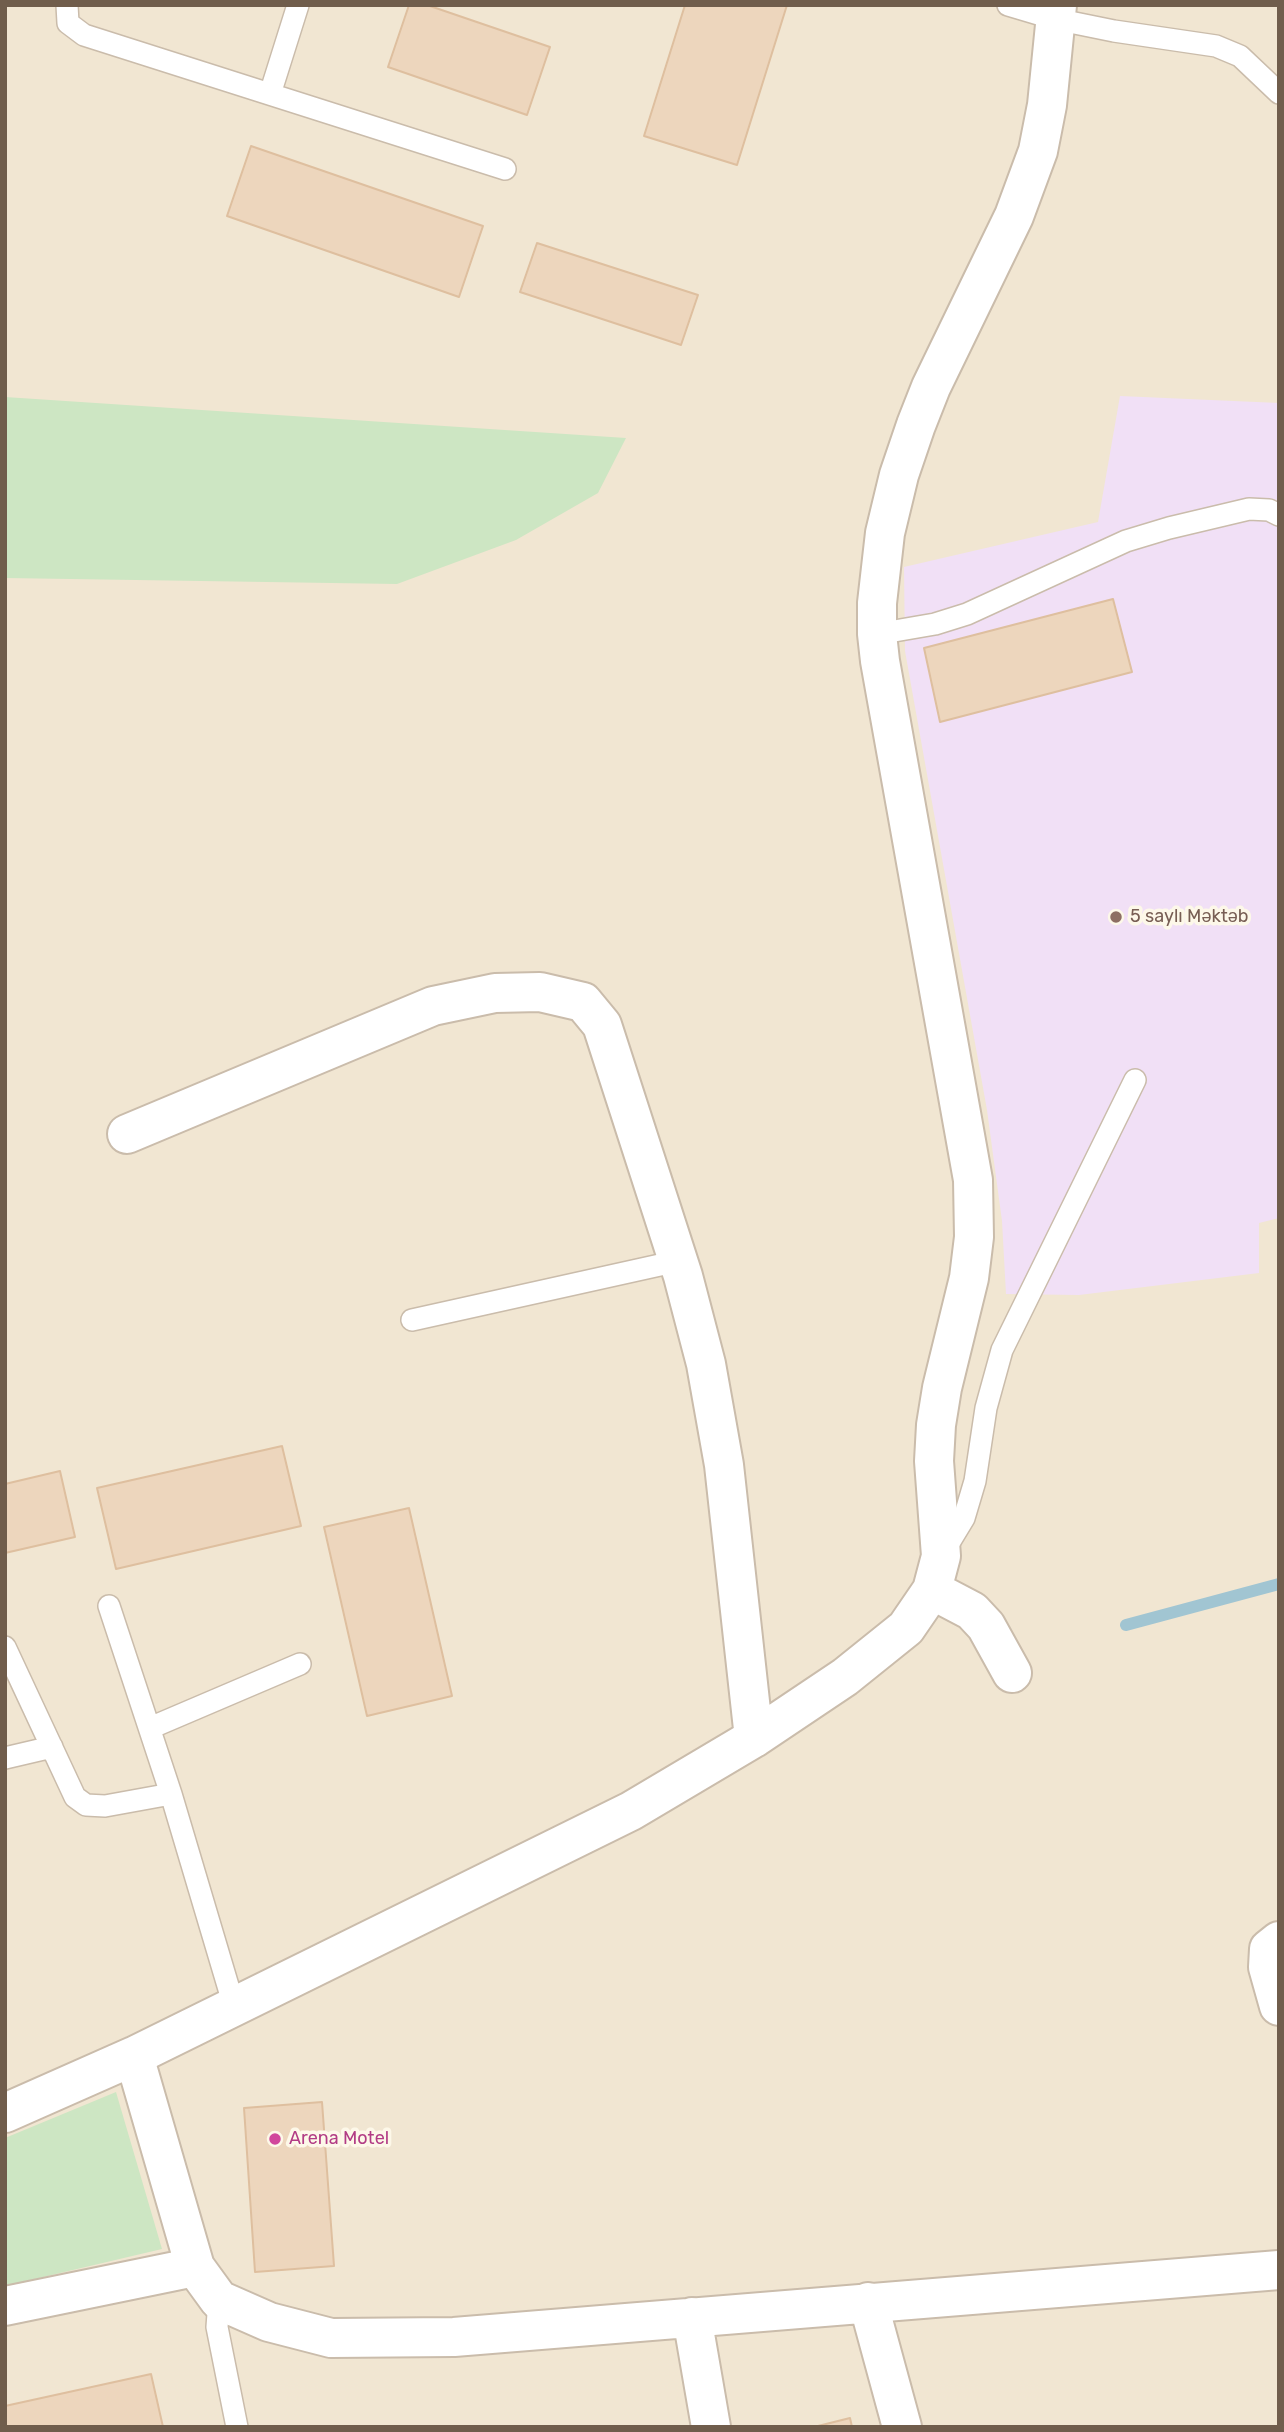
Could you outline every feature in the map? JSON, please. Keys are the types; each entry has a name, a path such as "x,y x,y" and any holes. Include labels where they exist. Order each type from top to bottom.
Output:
{"street":[{"path":"5,2113 134,2056 631,1811 754,1738 845,1677 906,1628 937,1573 934,1461 936,1425 942,1388 969,1278 974,1237 973,1180 880,661 877,603 884,533 899,475 932,387 1014,216 1038,150 1047,105 1056,12"},
{"path":"127,1134 433,1006 495,993 540,992 583,1002 602,1025 678,1261 706,1364 724,1465 754,1738"},
{"path":"937,1573 986,1626 1012,1673"},
{"path":"1279,1941 1269,1949 1268,1967 1279,2006"},
{"path":"134,2056 195,2267 219,2300 270,2322 331,2338 454,2337 1279,2270"},
{"path":"5,2306 195,2267"},
{"path":"868,2302 902,2427"},
{"path":"692,2317 711,2427"}],"lane":[{"path":"67,5 68,23 84,35 505,170"},
{"path":"270,94 298,5"},
{"path":"1008,5 1056,12 1114,31 1216,46 1240,56 1279,93"},
{"path":"877,634 935,624 967,614 1126,541 1169,528 1249,509 1269,510 1279,515"},
{"path":"937,1573 964,1518 975,1481 986,1408 1002,1350 1135,1080"},
{"path":"412,1320 678,1261"},
{"path":"110,1606 171,1794 234,2006"},
{"path":"5,1647 75,1797 86,1805 105,1806 171,1794"},
{"path":"149,1728 300,1664"},
{"path":"5,1758 52,1747"},
{"path":"219,2300 217,2327 237,2427"}],"shaded area":[{"path":"5,5 1279,5 1279,2427 5,2427"},
{"name":"5 saylı Məktəb","path":"1120,396 1279,403 1279,1218 1259,1223 1259,1273 1079,1295 1006,1294 1002,1221 987,1110 905,651 904,567 1098,522"}],"green space":[{"path":"5,397 626,438 598,493 516,540 397,584 5,578"},
{"path":"116,2092 162,2249 5,2286 5,2138"}],"building":[{"path":"409,5 427,5 550,47 527,115 388,67"},
{"path":"685,5 787,5 737,165 644,136"},
{"path":"251,146 483,226 459,297 227,216"},
{"path":"537,243 698,295 681,345 520,292"},
{"path":"1113,599 1132,672 940,722 924,648"},
{"path":"282,1446 301,1526 116,1569 97,1488"},
{"path":"60,1471 75,1537 5,1553 5,1484"},
{"path":"409,1508 452,1696 367,1716 324,1527"},
{"path":"322,2102 334,2266 255,2272 244,2108"},
{"path":"151,2374 163,2427 5,2427 5,2406"},
{"path":"850,2418 852,2427 814,2427"}],"waterway":[{"path":"1126,1625 1279,1584"}],"place":[{"name":"5 saylı Məktəb","path":"1116,917"},
{"name":"Arena Motel","path":"275,2139"}]}
